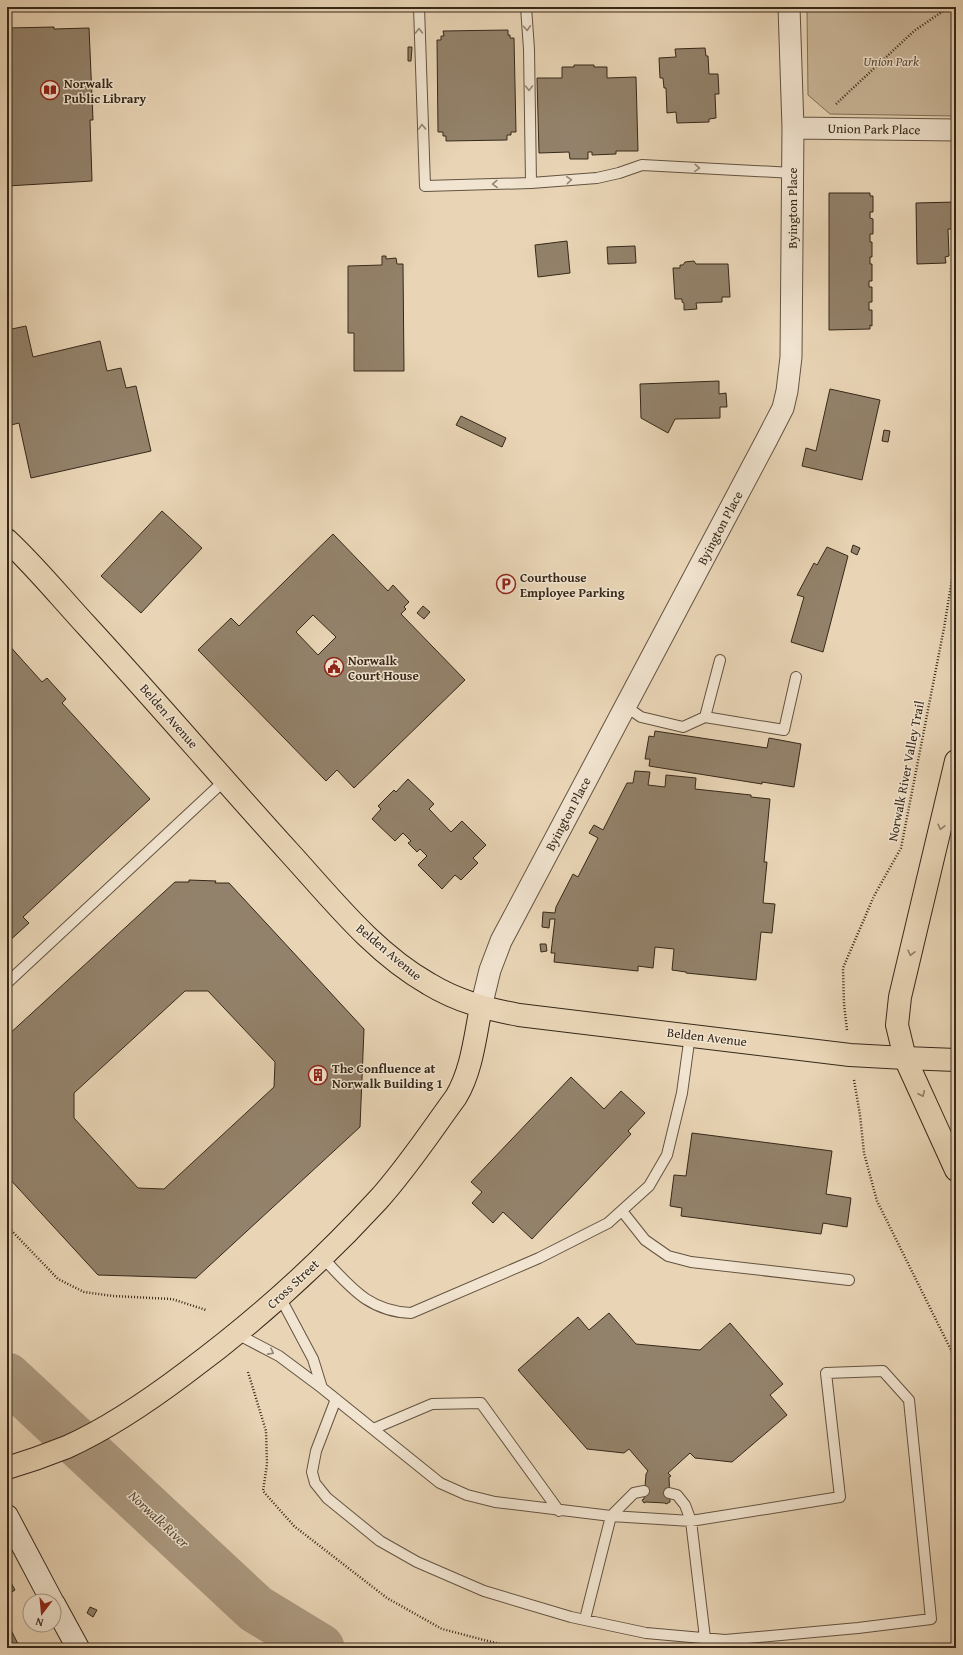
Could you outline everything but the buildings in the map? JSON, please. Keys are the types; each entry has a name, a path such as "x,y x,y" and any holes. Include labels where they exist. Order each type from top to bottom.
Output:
{"main road":[{"name":"Belden Avenue","path":"7,540 159,704 224,781 340,908 380,948 427,984 458,999 482,1007 519,1015 850,1055 956,1060"},
{"path":"956,761 900,997 897,1025 905,1058 956,1170"},
{"name":"Cross Street","path":"7,1468 34,1460 67,1446 98,1430 170,1384 237,1334 280,1297 322,1257 378,1199 456,1097 462,1087 469,1068 482,1007"},
{"path":"7,1516 48,1593"},
{"path":"62,1619 78,1648"}],"street":[{"name":"Byington Place","path":"482,1007 490,970 501,941 783,408 787,391 791,357 793,128 789,7"},
{"name":"Union Park Place","path":"793,128 956,130"}],"lane":[{"path":"419,7 425,186 531,183 596,178 619,173 642,165 792,173"},
{"path":"526,7 529,49 531,183"},
{"path":"705,717 720,660"},
{"path":"625,706 641,717 683,727 705,717 784,730 796,678"},
{"path":"7,983 224,781"},
{"path":"322,1257 359,1295 377,1305 395,1312 411,1313 539,1258 608,1224 649,1186 667,1155 682,1093 690,1035"},
{"path":"622,1211 645,1240 668,1256 691,1262 849,1280"},
{"path":"280,1297 313,1359 322,1388"},
{"path":"237,1334 279,1356 336,1399 440,1483 467,1495 495,1502 559,1511 691,1521 840,1497 826,1373 883,1370 909,1400 931,1619 858,1628 725,1640 646,1633 571,1617 484,1590 417,1562 380,1541 327,1498 315,1483 312,1472 316,1451 336,1399"},
{"path":"373,1429 432,1404 481,1404 559,1511"},
{"path":"585,1620 611,1516 634,1493 644,1491"},
{"path":"669,1494 677,1494 686,1505 691,1521 705,1638"}],"path":[{"path":"818,128 834,106 879,62 914,31 949,7"},
{"name":"Norwalk River Valley Trail","path":"844,1004 843,968 874,896 902,848 944,628 956,555"},
{"path":"860,1115 864,1153 877,1201 956,1360"},
{"path":"7,1226 58,1279 84,1292 113,1296 172,1299 206,1310"}],"green space":[{"name":"Union Park","path":"807,7 956,7 956,116 830,114 808,95"}],"waterway":[{"name":"Norwalk River","path":"7,1377 256,1609 320,1648"}],"place":[{"name":"Norwalk Public Library","path":"50,90"},
{"name":"Courthouse Employee Parking","path":"506,584"},
{"name":"Norwalk Court House","path":"334,667"},
{"name":"The Confluence at Norwalk Building 1","path":"318,1075"}]}
